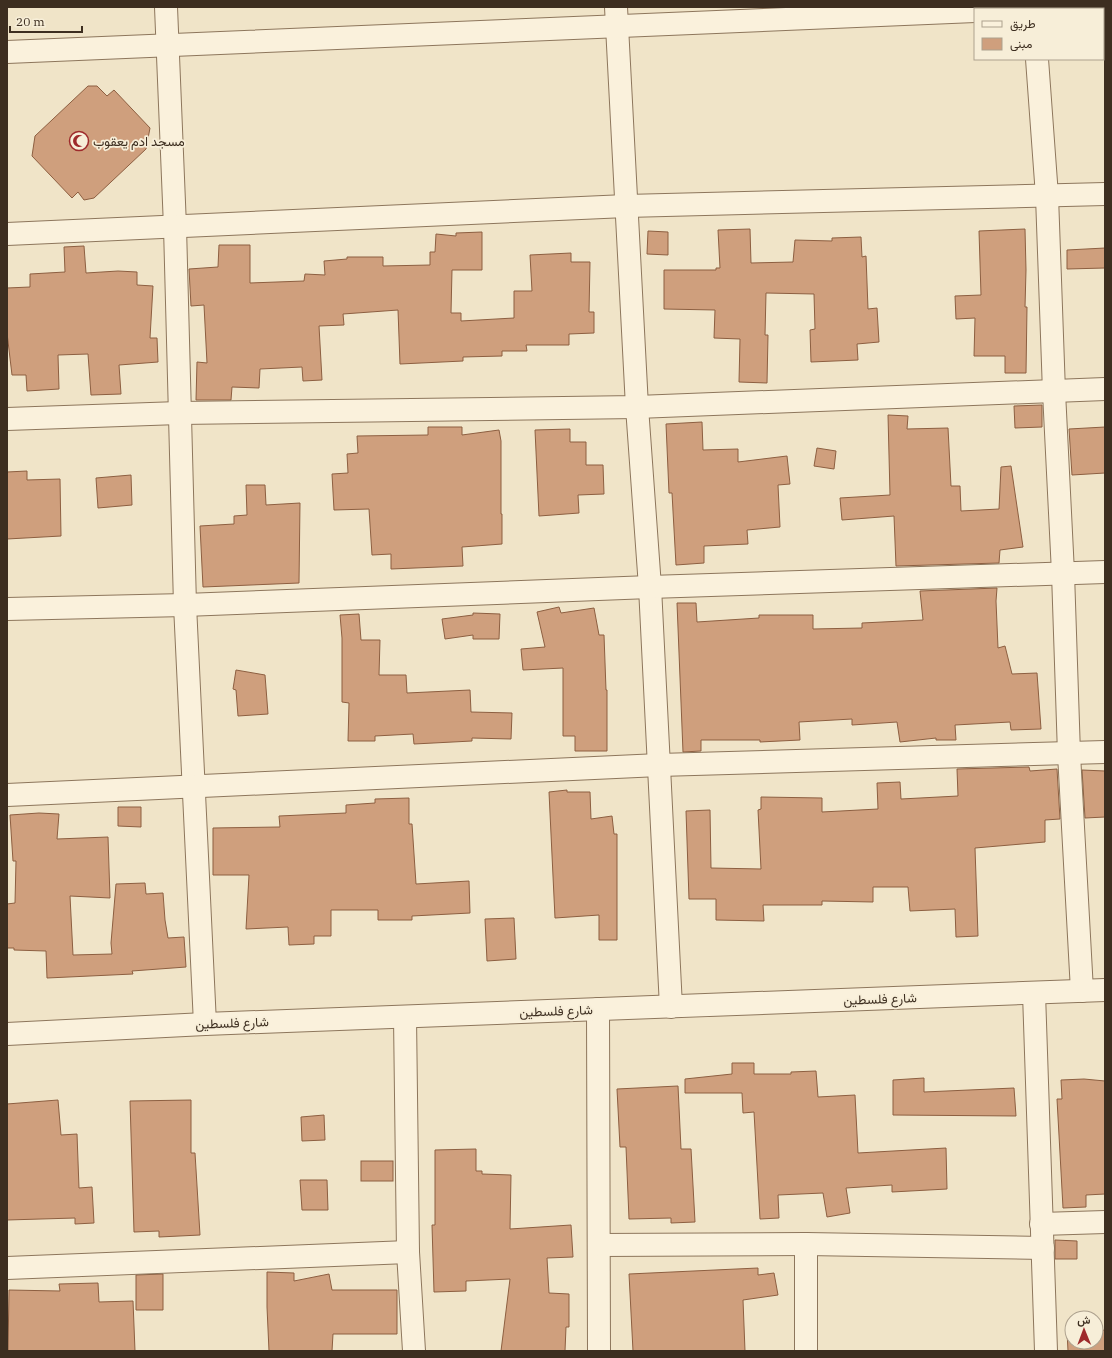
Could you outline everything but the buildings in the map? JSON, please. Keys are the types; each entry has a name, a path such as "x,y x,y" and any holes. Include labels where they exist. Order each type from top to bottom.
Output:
{"street":[{"path":"166,7 175,227 185,605 205,1024"},
{"path":"7,52 168,45 616,16 974,11"},
{"path":"616,16 637,407 650,587 660,765 671,1007"},
{"path":"1037,60 1046,196 1063,573 1069,754 1082,991"},
{"path":"7,234 626,206 1105,194"},
{"path":"7,419 179,413 637,407 1105,389"},
{"path":"7,609 185,605 650,587 1105,572"},
{"path":"7,795 660,765 1105,752"},
{"name":"شارع فلسطين","path":"7,1034 205,1024 1105,990"},
{"path":"1034,993 1046,1351"},
{"path":"598,1009 599,1351"},
{"path":"405,1017 408,1252 414,1351"},
{"path":"1041,1224 1105,1222"},
{"path":"599,1245 806,1244 1043,1248"},
{"path":"806,1244 806,1351"},
{"path":"7,1268 408,1252"}],"place":[{"name":"مسجد ادم يعقوب","path":"79,141"}]}
